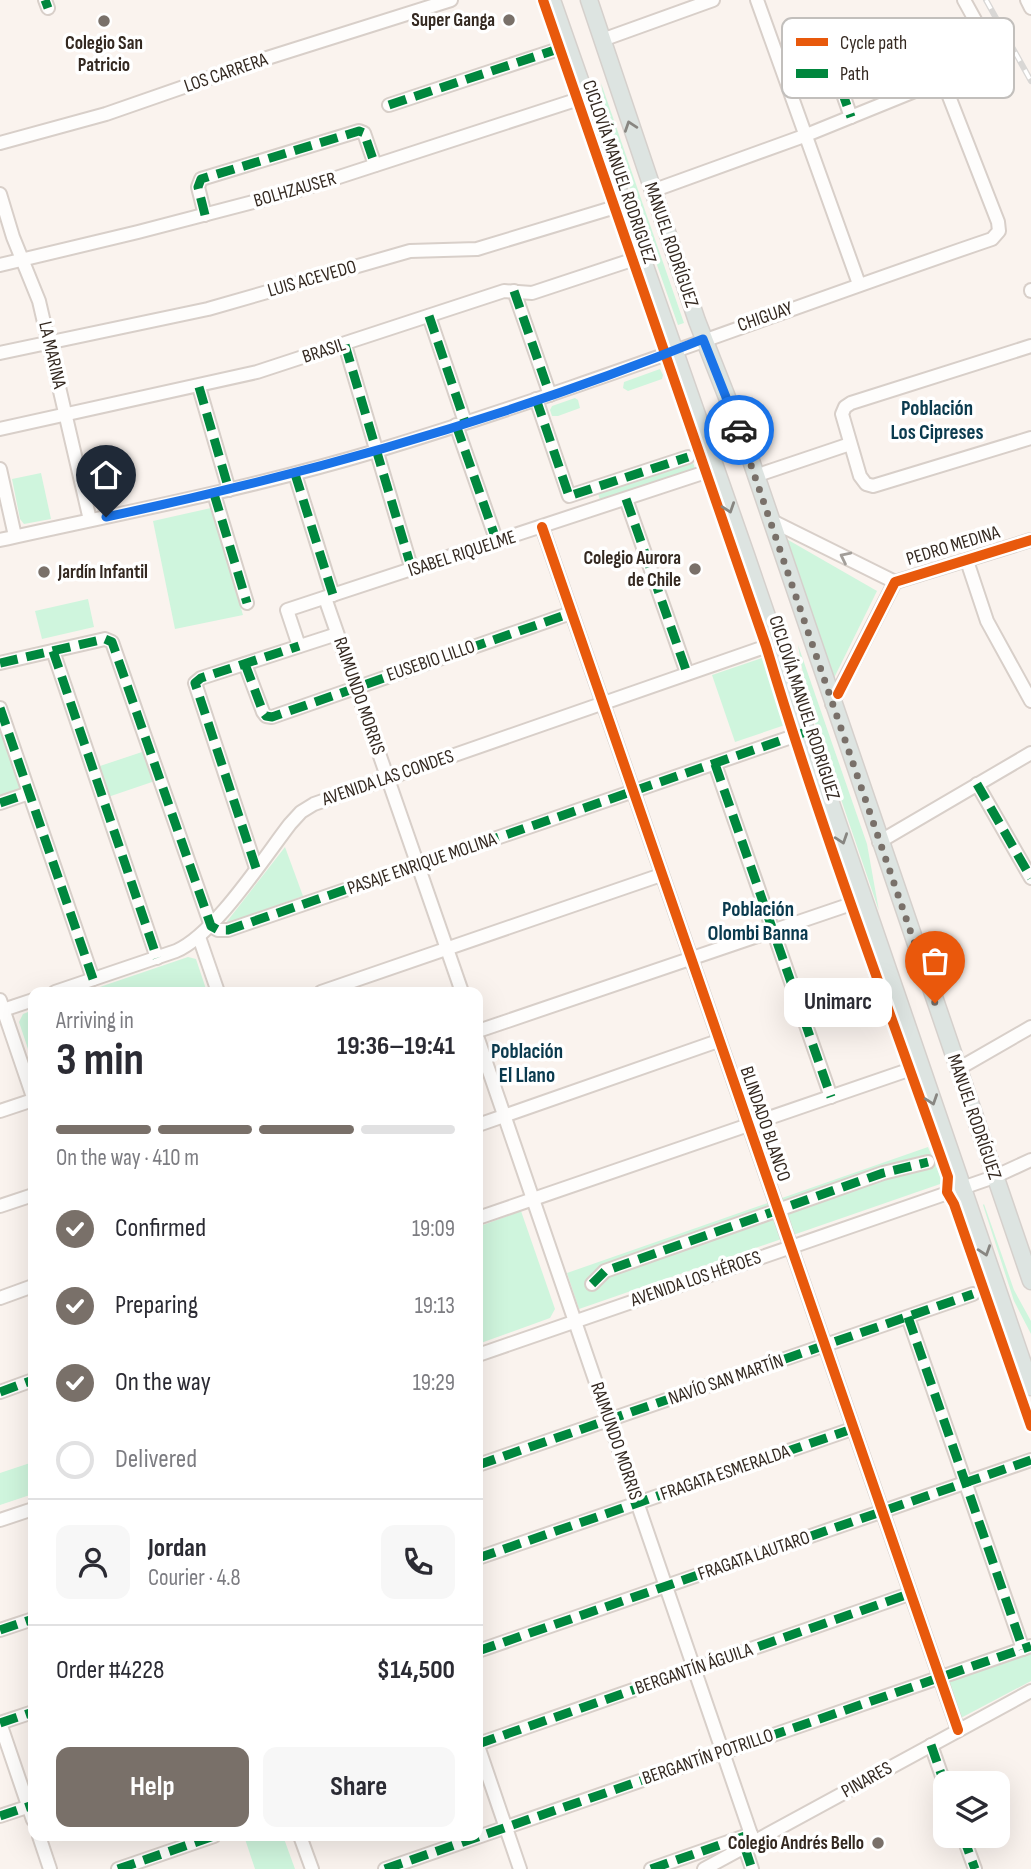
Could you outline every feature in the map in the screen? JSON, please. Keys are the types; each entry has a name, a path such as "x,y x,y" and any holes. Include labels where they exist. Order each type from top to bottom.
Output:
{"main road":[{"name":"MANUEL RODRÍGUEZ","path":"552,0 1031,1387"},
{"name":"MANUEL RODRÍGUEZ","path":"589,0 703,339 755,476 1031,1281"}],"street":[{"name":"LOS CARRERA","path":"0,143 106,114 276,55 450,0"},
{"path":"603,40 713,0"},
{"path":"757,0 782,72"},
{"path":"964,0 974,18"},
{"path":"1027,0 1031,8"},
{"path":"389,105 568,46"},
{"name":"BOLHZAUSER","path":"0,265 299,190 585,97"},
{"path":"791,98 859,284"},
{"path":"844,98 851,117"},
{"path":"652,191 900,98"},
{"name":"CHIGUAY","path":"0,540 229,491 375,451 537,400 703,339 992,239 999,231 996,216 950,98"},
{"path":"205,215 197,184 201,179 359,131 364,134 375,165"},
{"name":"LA MARINA","path":"0,194 13,237 36,290 90,520"},
{"name":"LUIS ACEVEDO","path":"0,353 208,309 410,251 477,249 622,205"},
{"name":"BRASIL","path":"0,429 257,372 345,345 504,290 532,293 641,257"},
{"path":"514,290 550,395"},
{"path":"429,316 497,542"},
{"path":"345,345 412,570"},
{"path":"1031,346 851,403 845,407 842,414 849,444 863,481 873,486 1031,438"},
{"path":"199,387 229,491"},
{"path":"537,400 569,496 688,457"},
{"path":"755,476 849,444"},
{"name":"ISABEL RIQUELME","path":"299,646 287,610 715,469"},
{"path":"0,470 15,536"},
{"name":"RAIMUNDO MORRIS","path":"295,474 337,634 460,987"},
{"path":"214,494 247,604"},
{"path":"626,499 687,673"},
{"name":"PEDRO MEDINA","path":"770,520 895,582 1031,540"},
{"name":"BLINDADO BLANCO","path":"542,527 958,1730"},
{"path":"968,561 987,621 1031,701"},
{"name":"PEDRO MEDINA","path":"832,704 895,582"},
{"name":"EUSEBIO LILLO","path":"245,664 263,712 269,717 571,613"},
{"path":"256,868 195,686 196,682 337,634"},
{"path":"0,663 105,639 114,644 211,926"},
{"name":"AVENIDA LAS CONDES","path":"70,987 185,948 211,926 290,824 308,807 776,643"},
{"path":"53,651 157,958"},
{"path":"0,708 93,979"},
{"name":"PASAJE ENRIQUE MOLINA","path":"211,926 218,930 228,930 806,732"},
{"path":"879,842 1031,753"},
{"path":"715,764 831,1097"},
{"path":"977,784 1031,878"},
{"path":"0,803 29,793"},
{"path":"336,987 661,875"},
{"path":"483,1029 863,900"},
{"path":"199,937 216,987"},
{"path":"28,1001 1,1007 28,1084"},
{"path":"958,1069 1031,1027"},
{"path":"483,1123 718,1041"},
{"name":"RAIMUNDO MORRIS","path":"483,1054 723,1752 750,1842 751,1869"},
{"path":"483,1216 920,1066"},
{"path":"0,1111 28,1100"},
{"name":"AVENIDA LOS HÉROES","path":"483,1353 994,1177 1031,1160"},
{"name":"AVENIDA LOS HÉROES","path":"592,1284 605,1271 883,1173 928,1162"},
{"path":"0,1206 28,1197"},
{"path":"0,1298 28,1288"},
{"name":"NAVÍO SAN MARTÍN","path":"483,1463 973,1294"},
{"path":"908,1317 965,1483 1027,1647"},
{"path":"0,1391 28,1382"},
{"name":"FRAGATA ESMERALDA","path":"483,1556 852,1429"},
{"name":"FRAGATA LAUTARO","path":"483,1649 1031,1460"},
{"path":"0,1520 28,1511"},
{"name":"BERGANTÍN ÁGUILA","path":"483,1743 909,1594"},
{"path":"0,1630 28,1621"},
{"name":"BERGANTÍN POTRILLO","path":"483,1835 1027,1647"},
{"name":"PINARES","path":"704,1869 1031,1691"},
{"path":"28,1714 0,1723 28,1798"},
{"path":"931,1745 940,1771"},
{"path":"483,1760 520,1869"},
{"path":"0,1816 28,1807"},
{"path":"40,1841 50,1869"},
{"path":"118,1869 199,1841"},
{"path":"302,1841 312,1869"},
{"name":"BERGANTÍN POTRILLO","path":"385,1869 466,1841"},
{"path":"651,1869 750,1842"},
{"path":"967,1848 975,1869"}],"green space":[{"path":"601,83 684,323 678,325 608,125"},
{"path":"660,369 662,379 628,391 623,388 624,382"},
{"path":"575,398 580,408 552,416 552,406"},
{"path":"692,459 695,469 600,500 597,490"},
{"path":"41,473 51,519 24,524 20,519 12,479"},
{"path":"211,508 243,615 175,629 153,521"},
{"path":"783,537 877,591 834,678"},
{"path":"88,599 94,627 42,639 35,611"},
{"path":"798,645 867,844 879,911 808,702"},
{"path":"762,658 785,725 735,742 712,675"},
{"path":"0,721 23,792 0,799"},
{"path":"145,751 155,781 108,797 97,767"},
{"path":"285,847 303,896 225,924"},
{"path":"188,957 196,959 205,987 100,987"},
{"path":"28,1012 28,1049 19,1022 23,1014"},
{"path":"928,1147 943,1183 579,1309 567,1273"},
{"path":"984,1204 1014,1290 1031,1321 1031,1334 1014,1301"},
{"path":"521,1211 555,1309 550,1318 483,1342 483,1225"},
{"path":"28,1464 28,1496 0,1505 0,1473"},
{"path":"1031,1650 1031,1681 957,1720 947,1680"},
{"path":"246,1841 285,1841 295,1869 255,1869"}],"railway":[{"path":"986,0 996,18"},
{"path":"1014,50 1031,81"}],"marked path":[{"path":"45,0 48,8"},
{"path":"389,105 564,47"},
{"path":"844,98 851,117"},
{"path":"205,215 198,187 201,179 359,131 364,133 375,165"},
{"path":"514,291 550,395"},
{"path":"429,316 465,422"},
{"path":"345,345 412,570"},
{"path":"199,387 229,490"},
{"path":"536,399 569,496 688,457"},
{"path":"456,425 497,542"},
{"path":"295,474 333,595"},
{"path":"214,494 247,603"},
{"path":"626,499 687,673"},
{"path":"245,664 263,712 272,717 571,613"},
{"path":"0,663 105,639 112,642 211,926 218,930 228,930 806,732"},
{"path":"256,868 195,683 201,678 299,646"},
{"path":"53,651 157,958"},
{"path":"0,708 93,979"},
{"path":"715,764 831,1097"},
{"path":"977,784 1031,878"},
{"path":"0,803 29,793"},
{"path":"592,1284 605,1271 883,1173 928,1162"},
{"path":"483,1463 973,1294"},
{"path":"908,1317 1023,1649"},
{"path":"0,1392 28,1382"},
{"path":"483,1556 852,1429"},
{"path":"483,1649 1031,1460"},
{"path":"483,1742 909,1594"},
{"path":"0,1630 28,1621"},
{"path":"483,1835 1031,1646"},
{"path":"0,1723 28,1714"},
{"path":"931,1745 940,1771"},
{"path":"0,1816 28,1807"},
{"path":"651,1869 751,1834"},
{"path":"118,1869 199,1841"},
{"path":"385,1869 466,1841"},
{"path":"745,1848 752,1869"},
{"path":"967,1848 975,1869"}],"cycle path":[{"name":"CICLOVÍA MANUEL RODRIGUEZ","path":"543,0 766,646 831,847 948,1177 947,1192 954,1204 1031,1426"},
{"path":"542,527 958,1730"},
{"path":"838,694 895,582 1031,540"}],"way so far":[{"path":"739,430 935,1003"}],"place":[{"name":"Super Ganga","path":"509,20"},
{"name":"Colegio San Patricio","path":"104,21"},
{"name":"Colegio Aurora de Chile","path":"695,569"},
{"name":"Jardín Infantil","path":"44,572"},
{"name":"Unimarc","path":"935,1003"},
{"name":"Colegio Andrés Bello","path":"878,1843"}],"district":[{"name":"Población Los Cipreses","path":"937,420"},
{"name":"Población Olombi Banna","path":"758,921"},
{"name":"Población El Llano","path":"527,1063"}],"route":[{"path":"106,517 229,491 375,451 537,400 703,339 739,430"}]}
